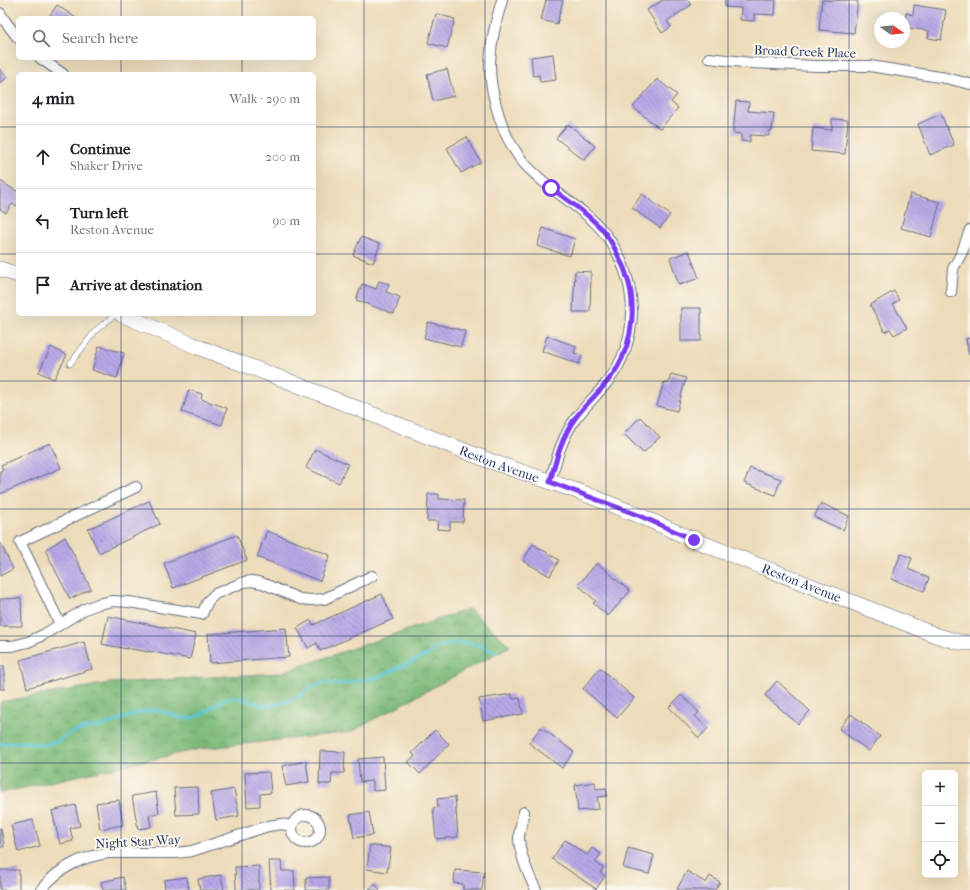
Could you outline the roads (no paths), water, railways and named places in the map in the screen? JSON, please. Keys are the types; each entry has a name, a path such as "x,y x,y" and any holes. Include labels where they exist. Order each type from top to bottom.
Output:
{"street":[{"path":"502,0 497,15 491,45 490,64 491,85 504,128 513,148 534,174 589,217 605,234 615,249 626,274 630,291 632,316 630,333 624,352 617,368 609,380 576,418 566,435 557,456 550,482"},
{"path":"0,12 16,35"},
{"name":"Broad Creek Place","path":"709,58 751,63 816,66 870,66 946,78 970,84"},
{"path":"43,60 60,72"},
{"path":"951,292 953,269 962,252 970,230"},
{"path":"0,269 16,275"},
{"name":"Reston Avenue","path":"126,316 198,347 495,463 638,515 694,540 938,636 959,642 970,643"},
{"path":"60,624 20,542 136,487"},
{"path":"0,646 12,646 28,642 43,635 85,609 98,604 113,601 129,602 202,614 208,601 215,594 244,582 252,581 262,583 300,599 312,600 324,599 372,576"},
{"path":"524,812 520,825 520,844 536,890"},
{"name":"Night Star Way","path":"41,890 57,873 70,864 85,858 110,853 176,853 192,851 268,826 281,824 292,826"}],"lane":[{"path":"70,364 96,330 114,316"}],"waterway":[{"path":"0,744 24,742 41,745 56,742 73,732 103,726 140,712 155,710 181,718 193,718 204,713 225,699 236,697 265,706 280,704 297,698 309,688 323,683 341,684 378,677 427,655 438,647 454,643 466,642 496,652"}]}
